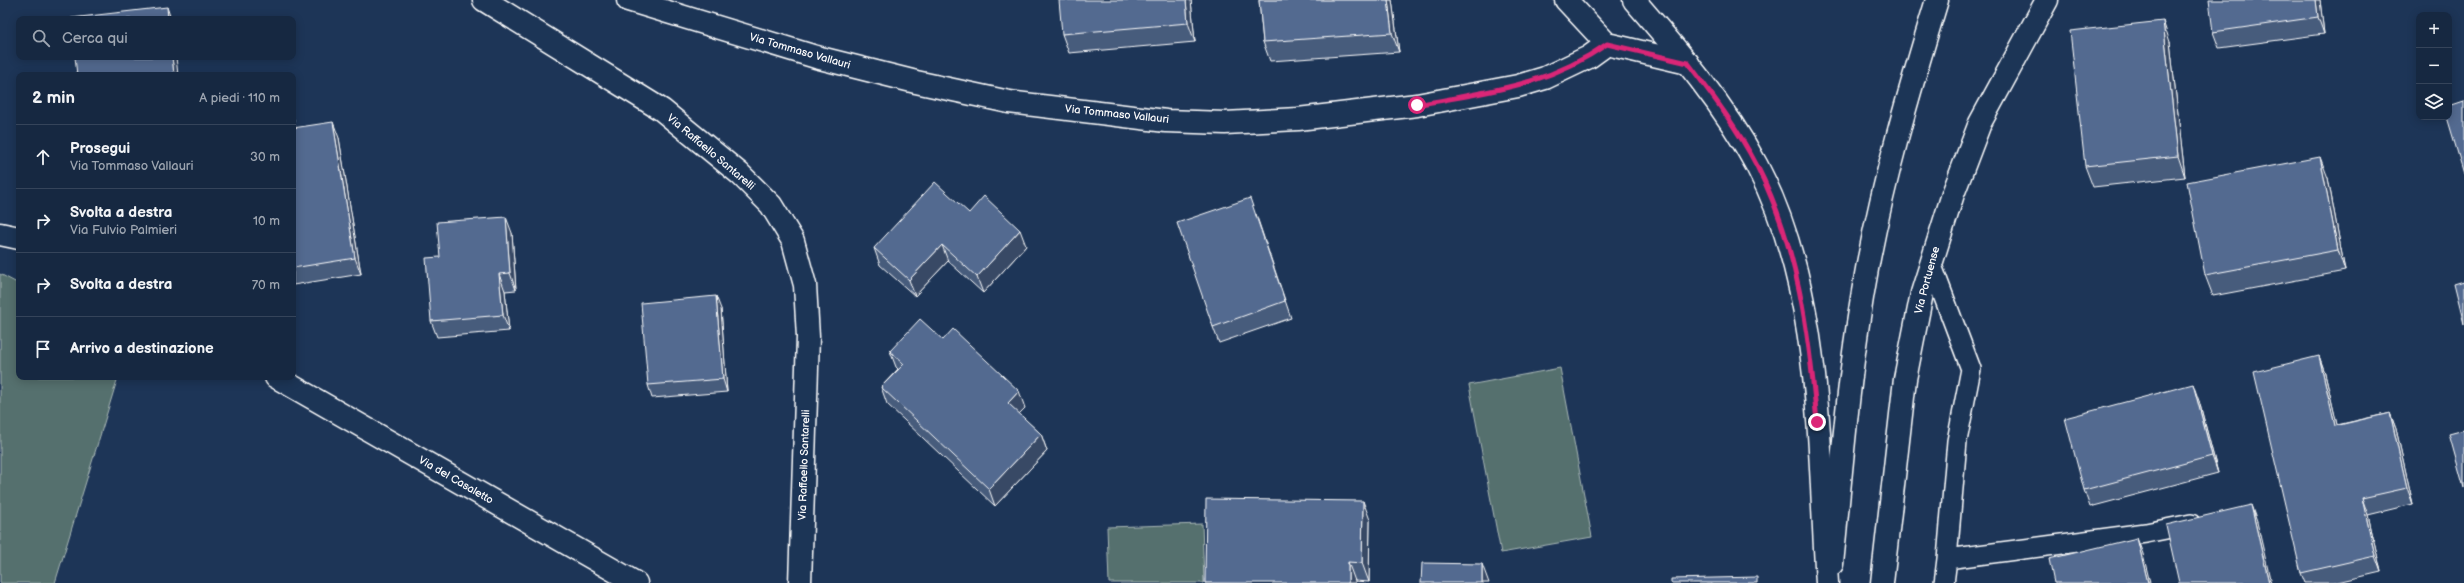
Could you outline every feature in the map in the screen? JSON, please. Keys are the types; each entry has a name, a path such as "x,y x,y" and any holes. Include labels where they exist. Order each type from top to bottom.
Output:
{"street":[{"name":"Via Raffaello Santarelli","path":"484,0 662,110 756,189 771,205 793,241 805,285 808,337 800,583"},
{"name":"Via Tommaso Vallauri","path":"628,0 816,57 916,82 1009,102 1166,121 1225,123 1290,119 1417,105 1518,86 1546,78 1589,57 1607,44"},
{"path":"1566,0 1607,44 1688,63"},
{"path":"1634,0 1688,63 1736,130 1757,166 1787,242 1799,285 1811,352 1827,583"},
{"path":"1830,583 1851,387 1867,269 1897,133 1937,0"},
{"name":"Via Portuense","path":"1882,583 1905,379 1916,319 1931,263 1953,194 1980,123 2047,0"},
{"path":"0,234 16,237"},
{"name":"Via del Casaletto","path":"281,380 636,583"}],"lane":[{"path":"1931,263 1971,369 1957,441 1944,583"},
{"path":"1947,560 2146,534 2208,521"}],"green space":[{"path":"0,274 16,282 16,380 117,380 55,583 0,583"},
{"path":"1560,368 1592,537 1501,553 1469,385"},
{"path":"1202,524 1204,583 1109,583 1107,527"}],"building":[{"path":"1059,0 1186,0 1188,23 1062,34"},
{"path":"1259,0 1388,0 1392,33 1263,42"},
{"path":"2209,0 2316,0 2318,17 2213,32"},
{"path":"167,7 168,16 88,16"},
{"path":"2163,21 2178,156 2085,166 2070,31"},
{"path":"75,60 172,60 174,72 77,72"},
{"path":"2464,101 2464,174 2448,120 2452,120 2452,105"},
{"path":"333,122 355,258 296,268 296,128"},
{"path":"2320,157 2338,250 2205,275 2187,182"},
{"path":"935,182 969,213 984,196 1020,230 977,277 942,245 909,280 874,248"},
{"path":"1250,198 1285,301 1213,327 1177,223"},
{"path":"506,217 510,273 499,274 503,315 431,321 426,258 440,257 437,222"},
{"path":"2464,281 2464,324 2454,284"},
{"path":"716,296 723,379 648,385 641,303"},
{"path":"920,319 943,340 953,329 1019,391 1008,403 1041,434 989,489 881,387 904,364 890,351"},
{"path":"2319,356 2335,426 2390,413 2407,488 2362,498 2375,556 2301,573 2254,372"},
{"path":"2193,384 2212,456 2084,490 2065,418"},
{"path":"2464,430 2464,488 2449,434"},
{"path":"1206,499 1363,501 1362,563 1348,562 1348,583 1205,583"},
{"path":"2251,505 2269,583 2179,583 2166,525"},
{"path":"2137,538 2148,583 2054,583 2049,559"},
{"path":"1422,563 1482,564 1482,583 1421,583"},
{"path":"1757,577 1757,583 1671,583 1671,579"}],"route":[{"path":"1417,105 1518,86 1546,78 1589,57 1607,44 1688,63 1711,92 1736,130 1757,166 1773,202 1787,242 1799,285 1811,352 1817,422"}]}
